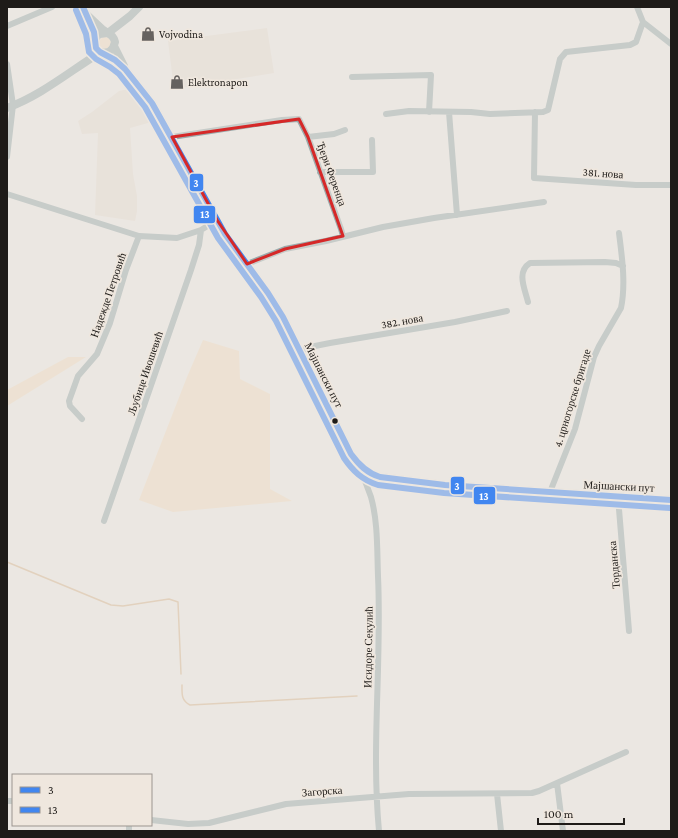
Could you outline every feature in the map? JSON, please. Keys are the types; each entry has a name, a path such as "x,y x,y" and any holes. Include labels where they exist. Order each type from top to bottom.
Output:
{"street":[{"path":"7,26 52,7"},
{"path":"83,7 95,40 96,48 102,53"},
{"path":"79,66 89,53 95,40 100,34 107,33 130,16 139,7"},
{"path":"637,7 642,22 671,44"},
{"path":"87,15 112,36 115,44"},
{"path":"10,107 52,85 79,66 102,53 111,51 117,36 130,16"},
{"path":"386,114 409,111 471,112 490,114 543,112 548,110 560,59 566,52 630,45 636,42 642,22"},
{"name":"Мајшански пут","path":"115,44 125,69"},
{"name":"Мајшански пут","path":"102,53 115,60 125,69 152,103 217,220 283,317 351,454 359,466 369,473 380,477 445,485 671,500"},
{"path":"7,64 10,107 7,157"},
{"path":"352,77 431,75 429,112"},
{"path":"449,112 457,215"},
{"name":"381. нова","path":"534,112 534,178 636,186 671,185"},
{"name":"Ђери Ференца","path":"172,137 282,120 299,119 308,137 341,229 342,236"},
{"path":"308,137 334,134 345,130"},
{"path":"320,172 373,172 372,140"},
{"path":"7,194 139,236 177,238 201,230 217,220"},
{"path":"246,264 285,249 326,241 342,236 410,222 544,202"},
{"name":"Љубице Ивошевић","path":"104,521 191,270 201,230"},
{"name":"4. црногорске бригаде","path":"550,492 575,429 594,357 621,308 623,266 619,233"},
{"name":"Надежде Петровић","path":"82,419 70,406 69,401 78,376 97,354 110,323 126,270 139,236"},
{"path":"528,302 522,275 524,268 530,264 605,262 616,263 623,266"},
{"name":"382. нова","path":"300,351 330,342 455,322 507,311"},
{"name":"Исидоре Секулић","path":"359,466 371,498 375,518 377,542 379,628 376,798 379,831"},
{"name":"Торданска","path":"618,497 629,631"},
{"name":"Загорска","path":"152,820 200,824 286,804 376,798 409,794 532,793 626,752"},
{"path":"557,783 563,831"},
{"path":"497,794 501,831"}],"highlighted area":[{"path":"299,119 308,137 343,236 285,249 247,264 217,220 172,137"}],"shaded area":[{"path":"267,28 274,73 174,89 168,41"},
{"path":"103,37 107,37 111,43 107,49 103,49 99,45 99,41"},
{"path":"134,88 155,121 130,128 133,174 137,196 135,221 95,215 98,133 82,134 78,121 119,91"},
{"path":"203,340 239,351 240,379 270,394 270,489 292,501 173,512 139,500"},
{"path":"68,357 86,357 7,406 7,390"}],"waterway":[{"path":"7,562 111,605 123,606 169,599 178,602 181,674"},
{"path":"182,685 182,694 185,701 190,705 357,696"}],"transit line":[{"name":"3","path":"83,7 94,32 96,48 100,52 115,60 125,69 152,103 225,234 268,293 283,317 351,454 364,468 380,477 445,485 671,500"},
{"name":"13","path":"76,10 86,34 89,52 96,59 119,74 145,107 218,238 261,297 276,321 344,458 358,474 378,485 444,493 670,508"}],"place":[{"name":"Vojvodina","path":"148,34"},
{"name":"Elektronapon","path":"177,82"}]}
